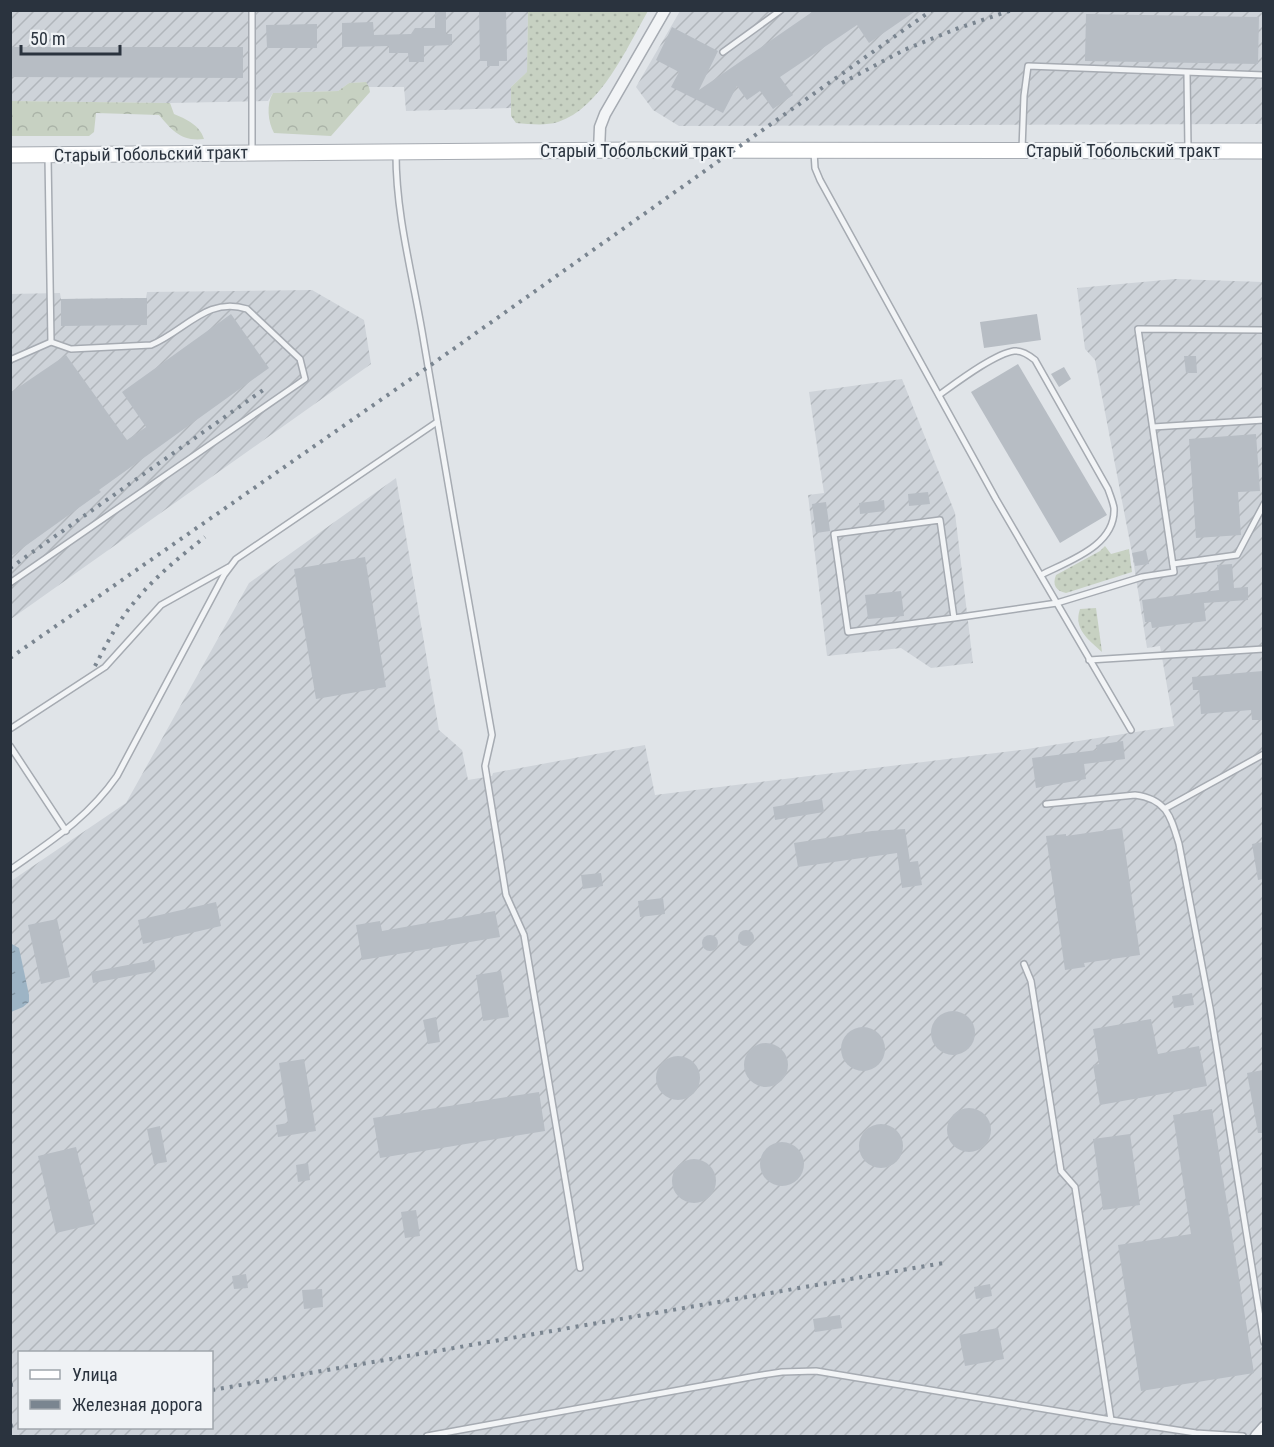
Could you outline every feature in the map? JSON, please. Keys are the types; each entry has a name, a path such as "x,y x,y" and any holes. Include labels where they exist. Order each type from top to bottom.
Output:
{"street":[{"path":"599,151 600,127 605,114 665,10"},
{"name":"Старый Тобольский тракт","path":"10,155 814,150 1263,151"},
{"path":"1256,1437 1263,1427"}],"lane":[{"path":"252,10 252,153"},
{"path":"723,52 781,10"},
{"path":"1022,150 1024,96 1028,66 1263,75"},
{"path":"1187,73 1188,151"},
{"path":"814,150 815,168 820,180 996,499 1131,730"},
{"path":"396,152 398,201 492,735 485,766 506,895 524,935 580,1268"},
{"path":"48,154 51,342"},
{"path":"10,360 51,342 71,349 151,345 208,310 219,306 237,306 247,309 300,359 305,379 10,583"},
{"path":"954,618 940,520 834,534 848,632 954,618 1057,603 1142,577 1174,572 1138,328 1263,330"},
{"path":"939,395 999,357 1015,351 1027,353 1041,370 1108,489 1114,508 1110,528 1097,545 1041,575"},
{"path":"1153,427 1263,420"},
{"path":"10,729 105,667 161,605 229,567 244,552 437,422"},
{"path":"1173,564 1237,555 1263,504"},
{"path":"10,870 66,831 103,796 117,776 229,567"},
{"path":"1089,660 1263,648"},
{"path":"10,746 66,831"},
{"path":"1166,808 1263,754"},
{"path":"1046,804 1135,795 1154,800 1166,808 1179,844 1210,1008 1263,1342"},
{"path":"1024,964 1031,981 1061,1171 1075,1187 1111,1420"},
{"path":"427,1437 782,1372 816,1371 1111,1420 1196,1433 1243,1437"}],"shaded area":[{"path":"11,11 528,11 527,72 511,87 511,108 406,111 404,87 369,87 365,82 349,83 338,91 273,93 268,101 170,103 11,101"},
{"path":"680,11 1263,11 1263,124 679,126 653,110 636,87"},
{"path":"1175,279 1263,282 1263,1436 11,1436 11,881 126,803 249,583 396,478 439,730 462,750 468,780 492,776 493,773 645,745 655,795 1021,750 1174,726 1160,646 1147,648 1132,553 1095,360 1085,349 1077,288"},
{"path":"312,290 364,320 371,364 11,619 10,294 60,293 61,299 146,298 147,292"},
{"path":"902,379 955,513 973,663 931,668 901,648 827,656 808,495 824,493 809,392"}],"green space":[{"path":"528,10 648,11 611,75 587,104 573,115 558,122 537,124 516,123 511,116 511,87 527,72"},
{"path":"366,82 370,92 331,136 274,133 269,113 269,102 273,93 338,91 349,83"},
{"path":"11,101 170,103 174,114 196,126 204,139 183,137 159,115 96,113 94,132 89,136 11,136"},
{"path":"1105,546 1111,554 1129,549 1132,572 1066,593 1057,589 1054,582 1056,575"},
{"path":"1096,608 1102,652 1080,628 1078,616 1080,609"}],"water":[{"path":"10,943 19,948 29,995 29,1002 11,1012"}],"building":[{"path":"435,10 446,10 446,34 452,34 452,45 424,46 424,62 409,62 408,53 389,53 389,46 342,47 342,23 373,22 374,35 411,34 415,28 435,28"},
{"path":"479,10 506,10 507,61 499,61 499,66 487,66 487,61 480,61"},
{"path":"815,10 917,10 869,43 857,25 780,77 793,95 773,109 760,91 747,100 737,86 723,113 671,87 679,72 656,60 672,27 718,51 699,90"},
{"path":"1086,14 1259,17 1258,64 1085,61"},
{"path":"317,24 317,48 267,48 266,25"},
{"path":"10,47 243,47 243,78 10,77"},
{"path":"147,298 147,325 61,326 61,299"},
{"path":"231,314 269,368 10,557 10,393 66,355 127,440 146,427 122,392"},
{"path":"1037,314 1041,340 984,348 980,322"},
{"path":"1184,356 1196,356 1197,373 1186,373"},
{"path":"1018,364 1107,515 1060,543 971,392"},
{"path":"1064,367 1071,379 1059,387 1051,374"},
{"path":"1256,434 1260,491 1238,492 1241,535 1196,538 1189,439"},
{"path":"928,492 930,504 909,506 908,494"},
{"path":"884,500 885,511 860,514 859,503"},
{"path":"826,502 830,531 816,533 812,504"},
{"path":"1146,550 1149,564 1135,566 1132,553"},
{"path":"365,557 386,687 316,699 294,569"},
{"path":"1232,564 1234,588 1248,587 1248,600 1204,603 1206,621 1152,628 1151,622 1145,622 1142,600 1219,590 1217,565"},
{"path":"901,591 904,616 868,619 865,595"},
{"path":"1263,671 1263,720 1252,720 1251,710 1201,714 1199,690 1193,690 1192,677"},
{"path":"1123,741 1125,759 1084,764 1086,779 1036,788 1032,758 1097,750 1096,745"},
{"path":"822,799 824,812 775,820 773,807"},
{"path":"1122,828 1140,955 1084,963 1085,967 1065,970 1046,836 1066,834 1066,836"},
{"path":"905,829 910,862 918,861 922,885 902,888 897,853 798,867 794,843 872,831"},
{"path":"1263,842 1263,879 1258,880 1252,844"},
{"path":"601,873 603,886 583,889 581,875"},
{"path":"663,898 665,914 640,917 638,901"},
{"path":"216,902 221,926 143,944 138,920"},
{"path":"495,911 500,937 362,960 356,925 380,921 382,931"},
{"path":"57,919 70,977 41,984 28,925"},
{"path":"743,930 749,930 754,938 752,944 743,946 738,941 738,935"},
{"path":"707,935 713,935 718,943 716,949 707,951 702,946 702,940"},
{"path":"154,960 156,971 93,983 91,972"},
{"path":"501,971 509,1017 483,1021 476,975"},
{"path":"1192,993 1194,1005 1174,1008 1172,996"},
{"path":"953,1011 969,1017 975,1033 969,1049 953,1055 937,1049 931,1033 937,1017"},
{"path":"436,1017 440,1042 428,1044 423,1020"},
{"path":"1151,1019 1158,1054 1199,1046 1207,1086 1100,1105 1093,1065 1099,1064 1093,1029"},
{"path":"863,1027 878,1034 885,1049 878,1064 863,1071 848,1064 841,1049 848,1034"},
{"path":"766,1043 782,1049 788,1065 782,1081 766,1087 750,1081 744,1065 750,1049"},
{"path":"678,1056 693,1063 700,1078 693,1093 678,1100 663,1093 656,1078 663,1063"},
{"path":"304,1059 316,1131 278,1137 276,1125 288,1123 279,1063"},
{"path":"1263,1070 1263,1133 1258,1133 1247,1073"},
{"path":"539,1092 545,1131 380,1158 373,1118"},
{"path":"969,1108 985,1114 991,1130 985,1146 969,1152 953,1146 947,1130 953,1114"},
{"path":"1212,1109 1254,1373 1141,1391 1118,1245 1191,1234 1173,1115"},
{"path":"881,1124 896,1131 903,1146 896,1161 881,1168 866,1161 859,1146 866,1131"},
{"path":"160,1126 167,1162 154,1164 147,1129"},
{"path":"1130,1134 1140,1205 1103,1210 1093,1139"},
{"path":"782,1142 797,1149 804,1164 797,1179 782,1186 767,1179 760,1164 767,1149"},
{"path":"76,1147 95,1224 56,1233 38,1156"},
{"path":"694,1159 710,1165 716,1181 710,1197 694,1203 678,1197 672,1181 678,1165"},
{"path":"308,1163 310,1180 298,1182 296,1165"},
{"path":"416,1210 420,1236 405,1238 401,1212"},
{"path":"246,1274 248,1288 234,1289 232,1276"},
{"path":"990,1284 992,1296 976,1299 974,1287"},
{"path":"322,1289 323,1307 304,1309 302,1290"},
{"path":"840,1315 842,1328 815,1332 813,1319"},
{"path":"998,1328 1004,1359 965,1366 959,1335"}],"railway":[{"path":"10,658 428,367 932,10"},
{"path":"842,83 904,50 1012,10"},
{"path":"10,568 266,388"},
{"path":"95,666 110,637 136,599 164,571 205,537"},
{"path":"213,1390 943,1263"},
{"path":"10,1385 18,1384"},
{"path":"10,1426 18,1424"}]}
